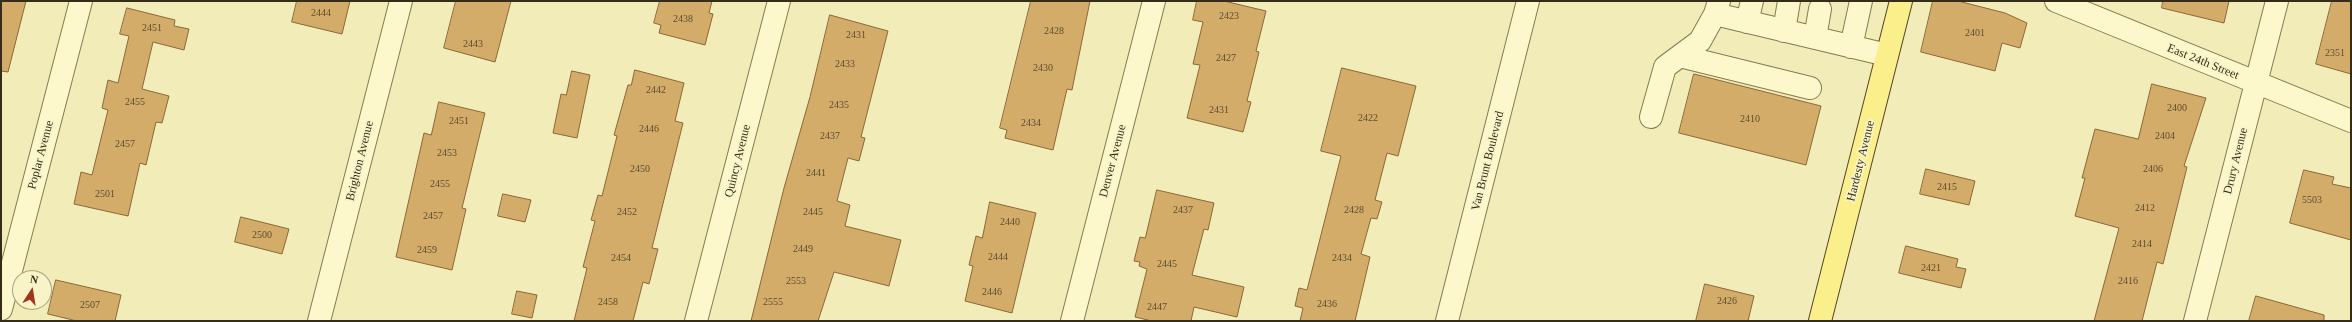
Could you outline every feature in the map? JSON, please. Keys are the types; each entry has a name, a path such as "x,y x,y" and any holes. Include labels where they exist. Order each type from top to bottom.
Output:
{"main road":[{"name":"Hardesty Avenue","path":"1820,321 1901,1"}],"street":[{"name":"Poplar Avenue","path":"1,309 81,1"},
{"name":"Brighton Avenue","path":"319,321 400,1"},
{"name":"Quincy Avenue","path":"696,321 779,1"},
{"name":"Denver Avenue","path":"1072,321 1154,1"},
{"name":"Van Brunt Boulevard","path":"1447,321 1528,1"},
{"path":"1747,22 1752,1"},
{"path":"1784,31 1789,1"},
{"path":"1850,47 1861,1"},
{"name":"East 24th Street","path":"2056,1 2351,121"},
{"name":"Drury Avenue","path":"2195,321 2277,1"},
{"path":"1651,117 1666,67 1700,41 1717,8 1747,22 1887,55"},
{"path":"1815,38 1820,9"},
{"path":"1680,56 1810,88"}],"building":[{"path":"1,1 26,1 8,72 1,71"},
{"path":"297,1 350,1 342,34 292,22"},
{"path":"456,1 511,1 495,62 444,48"},
{"path":"660,1 712,1 709,13 713,14 705,45 659,33 661,25 654,23"},
{"path":"1031,1 1090,1 1072,90 1067,89 1053,150 1005,138 1007,130 1000,128"},
{"path":"1197,1 1224,1 1266,11 1256,51 1259,52 1247,101 1251,102 1243,132 1187,118 1200,65 1193,64 1203,22 1193,20"},
{"path":"1933,1 1958,1 2005,13 2027,23 2020,48 2002,43 1995,71 1921,52"},
{"path":"2163,1 2229,1 2224,23 2162,8"},
{"path":"2332,1 2351,1 2351,74 2316,64"},
{"path":"127,8 175,20 174,26 189,29 184,50 153,42 142,89 169,96 162,123 156,122 146,165 140,163 128,216 74,204 81,172 92,175 108,110 102,108 108,80 118,83 129,36 120,34"},
{"path":"830,15 888,31 861,137 865,138 859,161 848,158 837,201 850,205 845,226 901,240 889,286 834,272 818,321 751,321 784,188 810,97"},
{"path":"1342,68 1416,86 1398,156 1387,153 1375,200 1382,202 1377,219 1371,218 1361,254 1370,257 1355,321 1300,321 1303,308 1295,306 1299,288 1307,290 1341,156 1321,151"},
{"path":"635,70 684,83 675,121 683,123 652,248 658,249 649,284 643,282 633,321 574,321 587,268 583,267 595,221 591,220 598,195 602,196 617,136 614,135 628,85 631,85"},
{"path":"572,71 590,75 577,138 553,133 561,94 566,95"},
{"path":"1694,74 1821,106 1806,165 1679,133"},
{"path":"2152,84 2206,98 2184,166 2187,167 2163,264 2157,262 2142,321 2094,321 2119,228 2075,216 2085,178 2082,178 2095,129 2138,139"},
{"path":"439,102 485,113 462,208 466,209 452,270 396,257 424,133 431,135"},
{"path":"1926,169 1975,181 1969,205 1920,194"},
{"path":"2304,170 2334,177 2332,184 2351,188 2351,240 2290,223"},
{"path":"1157,190 1214,203 1208,230 1204,229 1192,275 1244,287 1237,317 1194,307 1191,321 1152,321 1135,317 1147,269 1139,266 1140,262 1134,261 1140,237 1145,238"},
{"path":"503,194 531,200 525,222 498,216"},
{"path":"990,202 1036,213 1012,313 965,301 973,266 969,265 976,236 982,238"},
{"path":"241,217 289,229 282,254 235,242"},
{"path":"1906,246 1958,259 1956,267 1966,269 1961,288 1899,273"},
{"path":"56,280 121,295 115,321 77,321 48,314 49,310 52,310 52,297"},
{"path":"1705,284 1754,296 1748,321 1696,321"},
{"path":"517,291 537,295 532,318 512,314"},
{"path":"2256,296 2324,315 2324,321 2249,321"}]}
